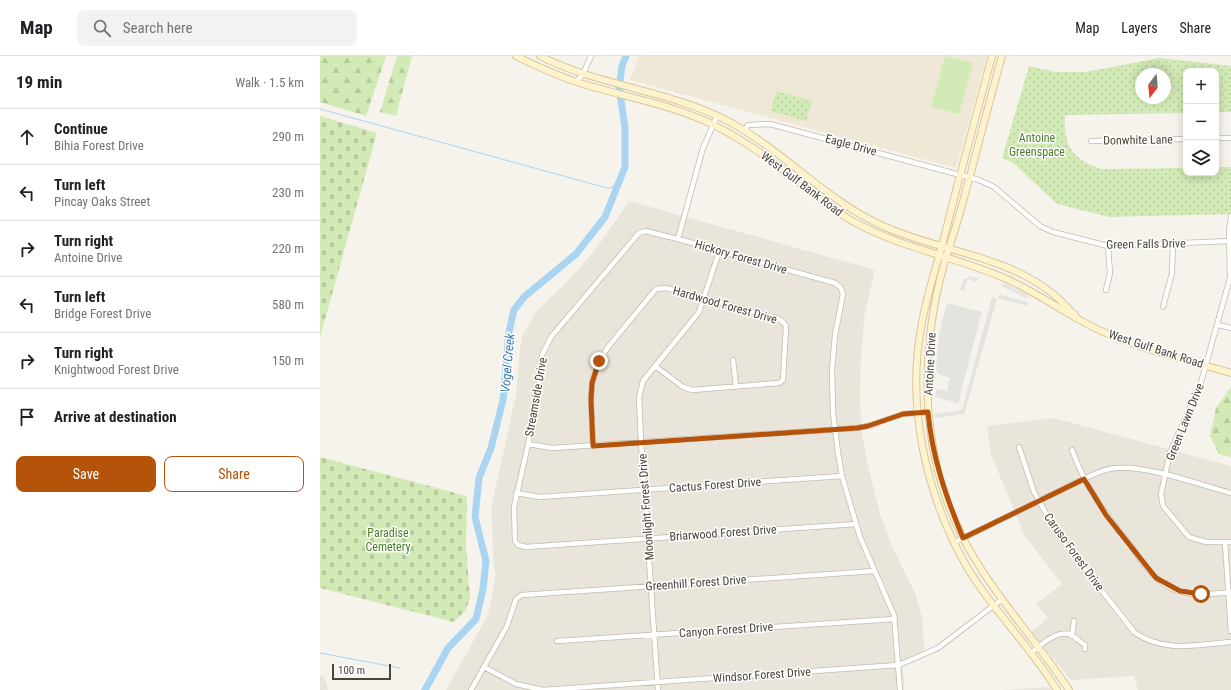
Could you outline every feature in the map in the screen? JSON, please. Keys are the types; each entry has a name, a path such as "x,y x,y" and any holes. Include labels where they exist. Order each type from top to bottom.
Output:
{"main road":[{"name":"West Gulf Bank Road","path":"516,56 576,82 686,113 713,125 766,156 835,210 878,234 905,246 940,254 947,258 1005,278 1028,289 1065,313 1110,335 1137,345 1231,373"},
{"name":"West Gulf Bank Road","path":"540,56 583,74 646,90 717,116 772,149 828,194 883,226 949,250 969,254 1008,269 1040,285 1054,295 1083,321"},
{"path":"992,58 1002,59"},
{"name":"Antoine Drive","path":"992,58 942,247 926,300 918,346 918,412 930,483 955,542 974,578 1032,653 1057,690"},
{"name":"Antoine Drive","path":"1002,59 949,250 931,332 927,384 928,412 931,438 939,473 946,498 963,538 984,575 1001,600 1069,690"},
{"path":"984,88 993,91"},
{"path":"643,100 646,90"},
{"path":"766,156 772,149"},
{"path":"878,234 883,226"},
{"path":"905,246 909,236"},
{"path":"1005,278 1008,269"}],"street":[{"path":"576,82 583,74 591,56"},
{"path":"678,239 703,148 717,116"},
{"name":"Eagle Drive","path":"744,131 748,125 770,124 960,175"},
{"path":"1219,138 1231,138"},
{"name":"Donwhite Lane","path":"1091,141 1183,139"},
{"name":"Green Falls Drive","path":"960,175 994,187 1040,226 1053,232 1108,246 1231,241"},
{"name":"Green Lawn Drive","path":"1231,216 1230,278 1218,325 1196,396 1170,452 1161,494 1162,502 1182,530 1192,539 1200,542 1231,542"},
{"name":"Hickory Forest Drive","path":"639,233 645,231 678,239 719,252 835,283 841,288 843,294 836,324 833,352 832,388 836,429"},
{"name":"Streamside Drive","path":"518,545 515,541 513,513 516,493 536,409 541,361 546,346 639,233"},
{"path":"1164,307 1172,273 1173,243"},
{"path":"1106,290 1110,273 1108,246"},
{"name":"Moonlight Forest Drive","path":"658,690 641,442 640,392 643,381 699,312 719,252"},
{"name":"Hardwood Forest Drive","path":"593,446 591,400 592,383 599,361 656,289 666,288 779,319 784,322 786,329 783,380 779,383 736,386"},
{"path":"1218,325 1231,328"},
{"path":"655,366 687,389 736,386 733,360"},
{"path":"528,444 552,448 593,446 867,427 894,416 928,412"},
{"path":"836,429 842,476 856,524 874,571 889,600 895,619 900,690"},
{"name":"Caruso Forest Drive","path":"1019,447 1038,501 1057,533 1128,626 1151,642 1170,646 1231,642"},
{"path":"1072,450 1084,479 1106,515 1156,578 1171,588 1185,592 1201,594 1230,592"},
{"path":"955,542 1105,470 1132,468 1231,494"},
{"name":"Cactus Forest Drive","path":"516,493 540,497 842,476"},
{"name":"Briarwood Forest Drive","path":"518,545 526,547 856,524"},
{"path":"1225,542 1230,592 1231,631"},
{"name":"Greenhill Forest Drive","path":"484,667 507,626 514,604 519,596 874,571"},
{"name":"Windsor Forest Drive","path":"484,667 516,684 543,690 898,665 938,648 1001,600"},
{"name":"Canyon Forest Drive","path":"557,641 895,619"},
{"path":"1072,636 1074,621"},
{"path":"1032,653 1044,642 1062,634 1072,636 1085,645 1085,649"},
{"path":"472,690 484,667"}],"shaded area":[{"path":"639,56 987,56 956,168 630,80"},
{"path":"629,201 875,270 865,312 861,356 860,398 862,433 866,457 880,514 891,544 915,593 922,618 924,650 903,660 904,690 446,690 488,615 496,573 494,569 491,509 516,395 520,348 523,335 536,312 570,279 598,246"},
{"path":"969,276 978,278 977,282 968,279"},
{"path":"964,278 968,279 964,291 960,290"},
{"path":"1003,283 1028,295 1026,298 1002,286"},
{"path":"999,294 1028,302 1027,306 998,298"},
{"path":"992,297 997,299 964,414 935,418 934,414 962,410"},
{"path":"947,303 982,312 958,403 935,397 937,389 947,391 950,378 938,374 936,370 939,335"},
{"path":"1053,418 1231,466 1231,690 1138,690 1134,676 1071,680 1031,632 1048,618 1036,604 1062,584 1024,535 991,454 987,426"},
{"path":"320,676 324,676 328,690 320,690"},
{"path":"1049,687 1051,690 1002,690"}],"green space":[{"path":"320,56 386,56 366,116 320,102"},
{"path":"397,56 412,56 396,116 380,112"},
{"path":"945,56 973,63 959,114 931,107"},
{"name":"Antoine Greenspace","path":"1160,58 1231,66 1231,112 1219,112 1219,68 1183,68 1183,113 1065,115 1065,126 1068,144 1077,157 1084,162 1103,169 1183,168 1183,176 1219,176 1219,167 1231,167 1231,214 1109,217 1057,204 1012,162 1002,158 1029,66 1055,72 1085,72"},
{"path":"776,91 812,101 806,121 771,111"},
{"path":"320,116 377,133 320,337"},
{"path":"1231,387 1231,457 1219,454 1210,436 1216,408"},
{"name":"Paradise Cemetery","path":"320,457 467,496 466,546 470,599 465,611 454,622 320,588"}],"waterway":[{"name":"Vogel Creek","path":"425,690 448,648 476,619 483,589 486,561 475,517 479,478 491,448 503,400 509,332 514,310 524,297 576,254 605,217 625,167 625,127 619,88 622,66 626,56"},
{"path":"320,109 607,188 613,187 623,173"},
{"path":"320,653 400,668"}],"route":[{"path":"599,361 594,372 592,383 591,421 593,446 857,428 876,424 894,416 913,412 928,412 931,438 939,473 946,498 963,538 1084,479 1106,515 1156,578 1171,588 1191,594 1201,594"}]}
